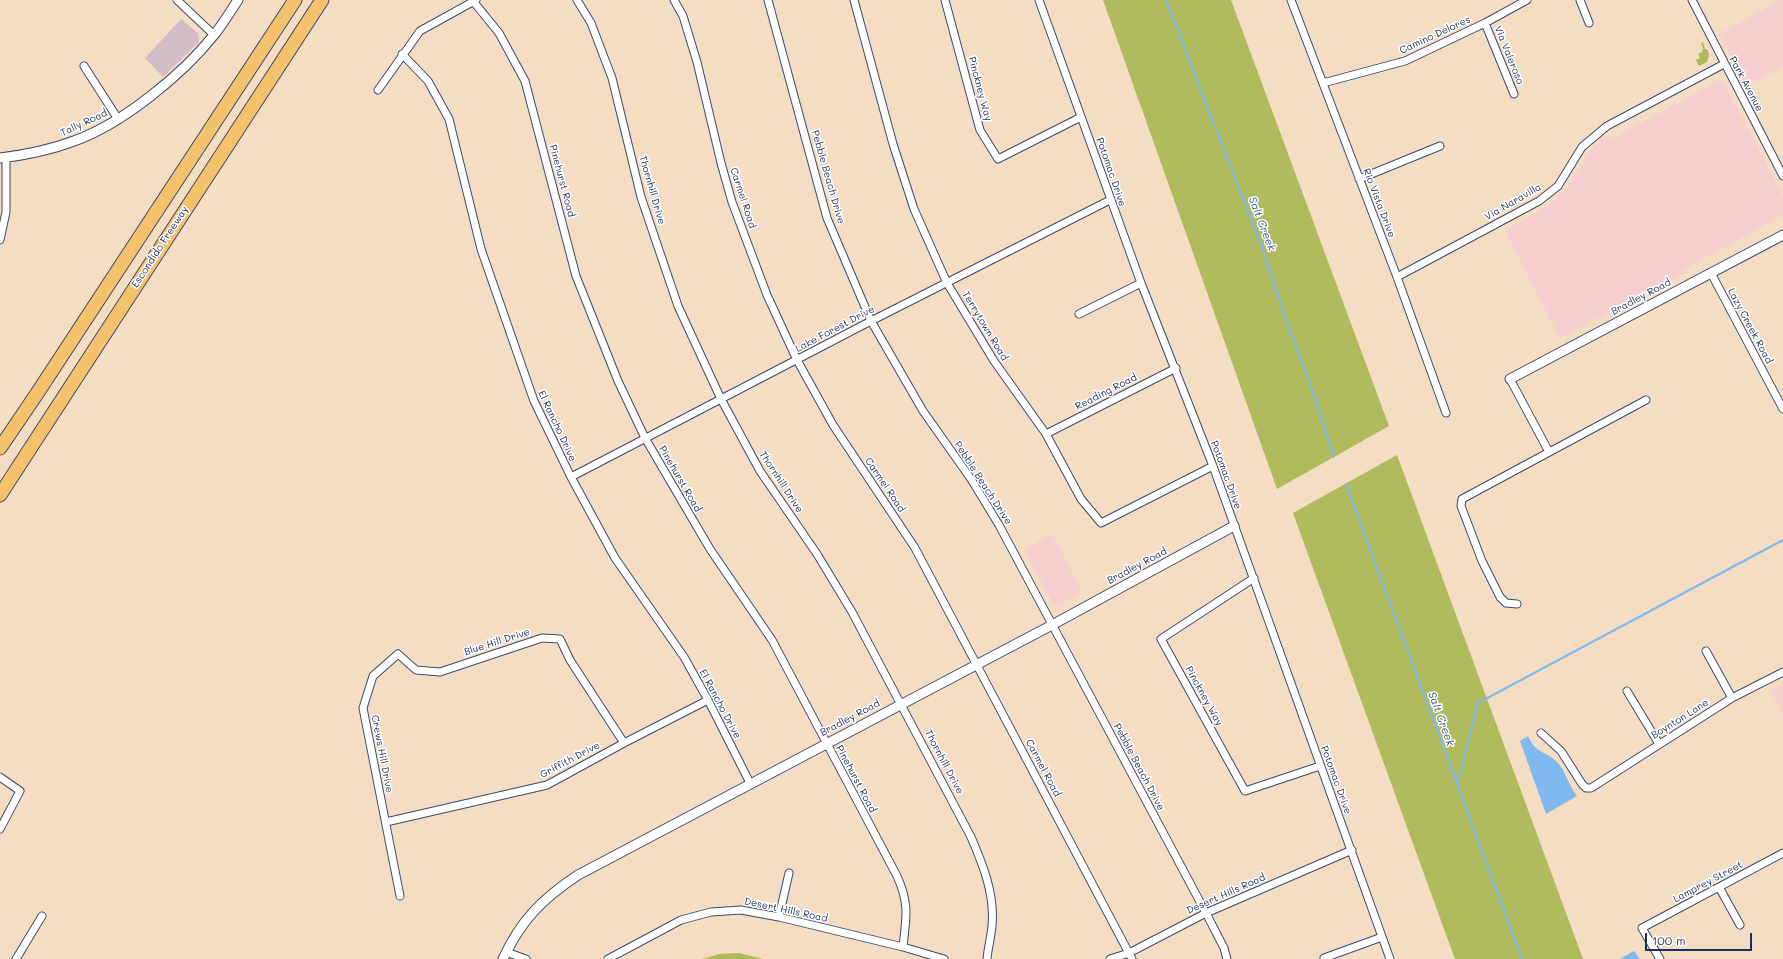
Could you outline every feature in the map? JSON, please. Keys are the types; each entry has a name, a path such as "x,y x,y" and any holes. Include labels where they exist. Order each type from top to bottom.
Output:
{"highway":[{"path":"0,448 295,0"},
{"name":"Escondido Freeway","path":"0,495 322,0"}],"street":[{"path":"177,0 214,34"},
{"name":"Tally Road","path":"3,158 47,150 76,141 118,119 167,82 199,52 214,34 238,0"},
{"name":"Thornhill Drive","path":"577,0 591,23 612,78 642,197 678,306 721,399 760,471 818,554 852,612 954,801 985,870 991,899 992,924 986,959"},
{"name":"Carmel Road","path":"674,0 683,16 697,62 720,163 732,202 767,295 797,360 833,425 915,548 1130,956"},
{"name":"Pebble Beach Drive","path":"768,0 827,218 871,321 923,411 971,479 1000,525 1206,913 1224,948 1227,959"},
{"name":"Terrytown Road","path":"854,0 893,144 914,209 947,283 994,361 1046,434 1081,499 1101,523 1213,466"},
{"name":"Pinckney Way","path":"945,0 980,130 998,159 1081,117"},
{"name":"Potomac Drive","path":"1039,0 1110,200 1141,283 1176,368 1254,578 1390,959"},
{"name":"Camino Delores","path":"1323,82 1405,62 1485,23 1527,0"},
{"path":"1580,0 1589,23"},
{"name":"Park Avenue","path":"1692,0 1783,176"},
{"path":"378,90 402,54 420,31 474,1"},
{"name":"Pinehurst Road","path":"474,1 499,33 525,80 576,276 618,381 645,438 710,549 772,640 904,892 907,909 903,947"},
{"name":"Rio Vista Drive","path":"1294,1 1446,413"},
{"name":"Via Valeroso","path":"1485,23 1514,94"},
{"name":"El Rancho Drive","path":"402,54 428,81 449,119 481,249 534,401 571,477 615,558 684,658 708,700 750,783"},
{"name":"Via Naravilla","path":"1397,277 1539,200 1558,186 1582,147 1607,126 1724,64"},
{"path":"84,66 118,119"},
{"path":"1359,179 1440,146"},
{"path":"0,240 6,212 3,158"},
{"name":"Lake Forest Drive","path":"571,477 871,321 1110,200"},
{"name":"Bradley Road","path":"1510,379 1783,235"},
{"name":"Lazy Creek Road","path":"1711,273 1783,409"},
{"path":"1079,314 1141,283"},
{"name":"Reading Road","path":"1046,434 1176,368"},
{"path":"1510,379 1549,452"},
{"path":"1517,604 1506,603 1500,597 1490,579 1461,506 1462,499 1646,400"},
{"name":"Bradley Road","path":"505,956 522,925 537,905 556,889 578,875 1234,526"},
{"name":"Pinckney Way","path":"1254,578 1161,639 1245,791 1320,766"},
{"name":"Blue Hill Drive","path":"398,654 416,670 440,672 542,638 560,639 570,660 624,743"},
{"path":"1706,650 1732,698"},
{"name":"Crews Hill Drive","path":"398,654 373,676 363,708 400,896"},
{"name":"Boynton Lane","path":"1541,733 1561,751 1582,784 1586,788 1591,788 1732,698 1783,672"},
{"path":"1627,691 1659,744"},
{"name":"Griffith Drive","path":"386,822 547,785 708,700"},
{"path":"0,777 20,791 0,829"},
{"name":"Desert Hills Road","path":"1110,959 1130,956 1206,913 1352,850"},
{"name":"Lamprey Street","path":"1660,959 1642,928 1783,853"},
{"path":"779,917 789,873"},
{"path":"1719,887 1740,925"},
{"name":"Desert Hills Road","path":"608,959 681,920 711,912 741,910 779,917 903,947 944,959"},
{"path":"16,959 42,916"},
{"path":"1324,958 1382,937"},
{"path":"505,956 526,959"}],"shaded area":[{"path":"1783,0 1783,67 1746,86 1719,34"},
{"path":"181,19 198,33 199,42 163,77 145,58"},
{"path":"1718,81 1724,83 1783,196 1783,215 1681,271 1682,274 1560,338 1505,231 1550,204 1567,187 1589,152 1607,135 1610,140"},
{"path":"1052,534 1082,590 1079,591 1080,594 1058,606 1053,603 1024,550"},
{"path":"1783,685 1783,715 1771,691"}],"green space":[{"path":"1103,0 1231,0 1389,426 1277,489"},
{"path":"1703,42 1705,49 1707,49 1709,54 1707,62 1699,66 1696,60 1700,58 1698,54 1702,52 1703,48 1701,43"},
{"path":"1397,455 1583,959 1455,959 1293,513"},
{"path":"739,953 764,959 702,959 719,954"}],"water":[{"path":"1528,736 1537,749 1556,761 1565,773 1577,796 1546,814 1520,741"},
{"path":"1634,951 1640,959 1620,959"}],"waterway":[{"name":"Salt Creek","path":"1166,0 1261,245 1291,334 1310,383 1334,457"},
{"name":"Salt Creek","path":"1346,484 1522,959"},
{"path":"1457,785 1478,703 1783,540"}]}
